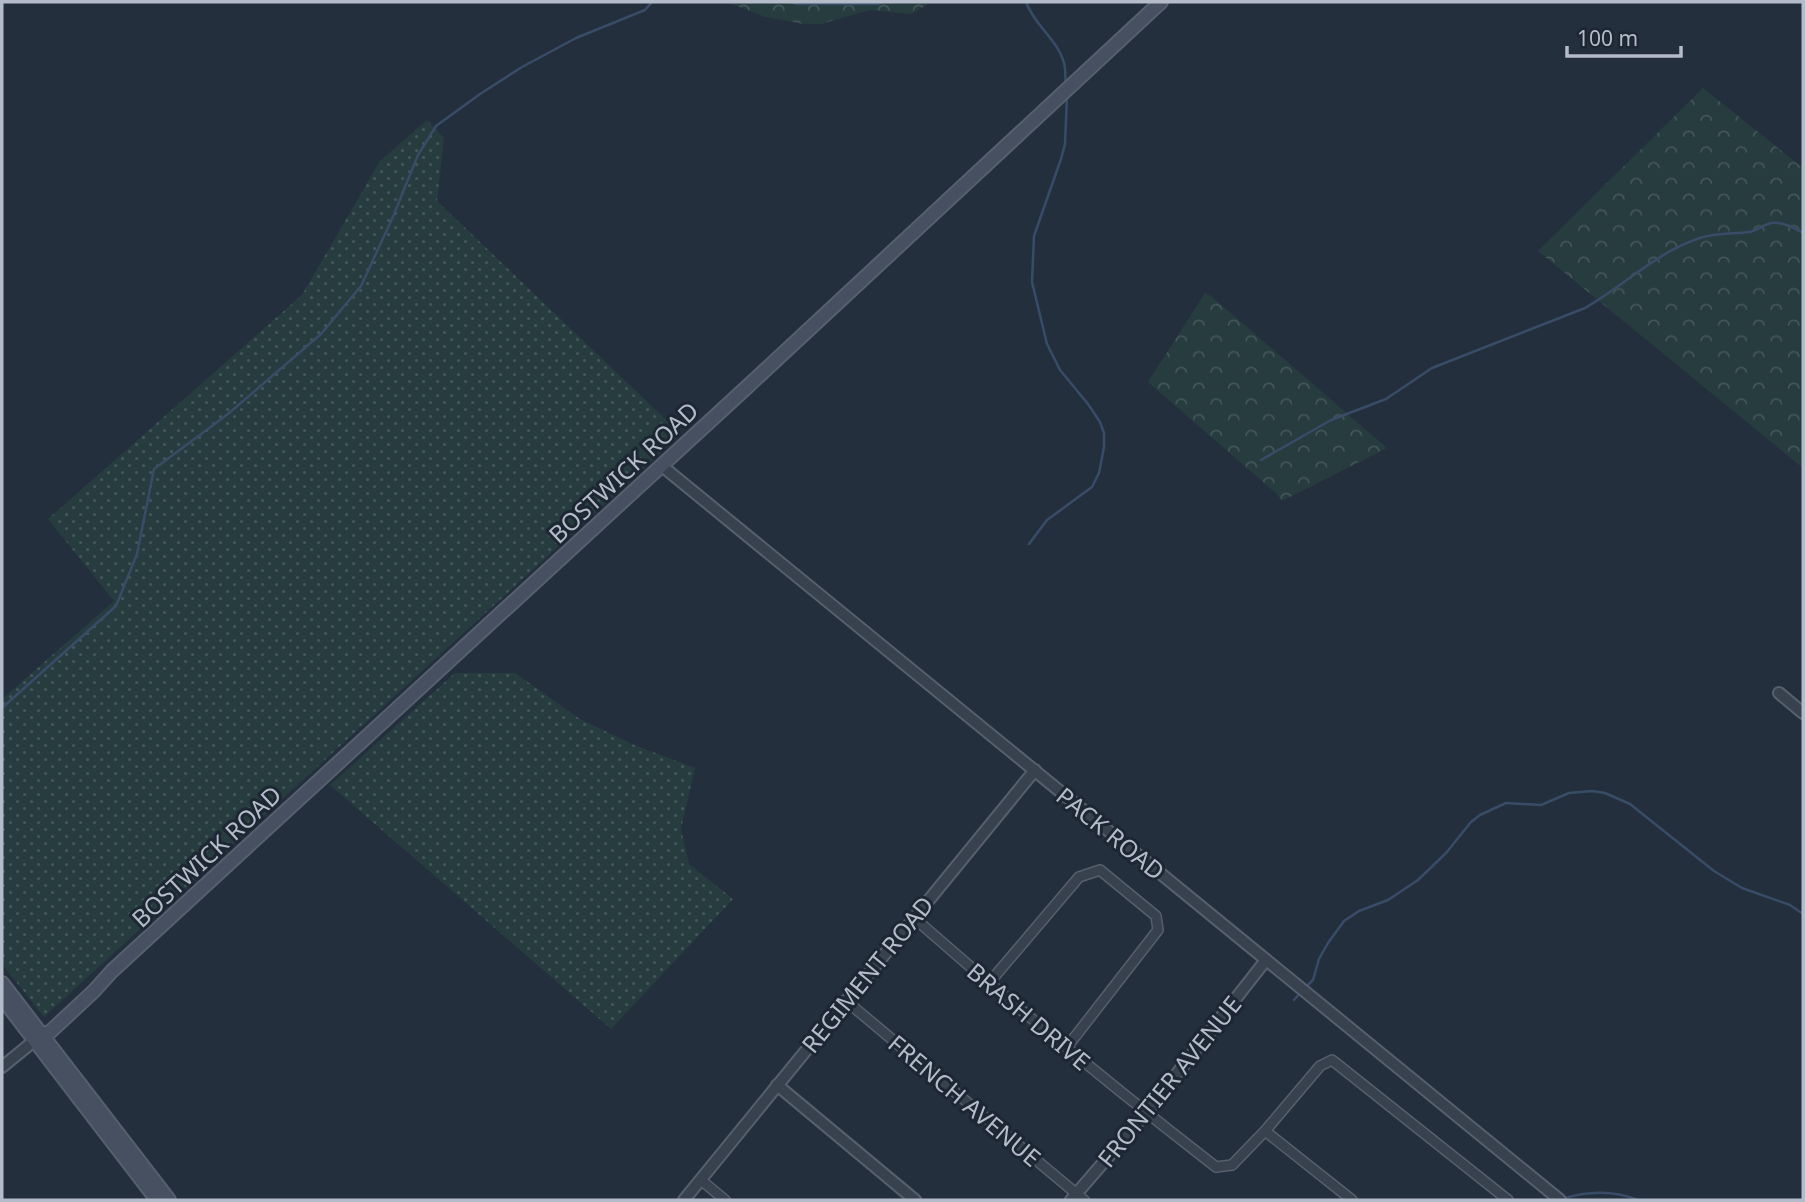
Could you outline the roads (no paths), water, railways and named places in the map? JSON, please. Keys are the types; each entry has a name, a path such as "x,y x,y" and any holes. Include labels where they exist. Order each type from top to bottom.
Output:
{"main road":[{"name":"BOSTWICK ROAD","path":"39,1037 59,1024 112,971 662,466 1161,2"},
{"path":"2,983 158,1200"},
{"path":"2,998 39,1037 169,1200"}],"street":[{"name":"PACK ROAD","path":"662,466 1560,1200"},
{"path":"1779,693 1803,713"},
{"name":"REGIMENT ROAD","path":"684,1200 1035,770"},
{"path":"989,983 1079,877 1100,870 1110,878 1156,916 1158,930 1067,1047"},
{"name":"BRASH DRIVE","path":"913,917 1146,1113 1216,1167 1232,1165 1320,1066 1332,1060 1508,1200"},
{"name":"FRONTIER AVENUE","path":"1077,1198 1266,960"},
{"name":"FRENCH AVENUE","path":"845,1000 1077,1198"},
{"path":"2,1067 39,1037"},
{"path":"777,1085 915,1200"},
{"path":"1265,1131 1348,1199"},
{"path":"701,1180 725,1200"}],"waterway":[{"path":"2,708 116,606 137,554 154,469 228,414 321,334 361,286 418,155 436,126 522,67 576,38 645,10 652,2"},
{"path":"790,2 883,2"},
{"path":"1026,2 1034,18 1061,55 1065,66 1066,86"},
{"path":"1029,544 1047,520 1092,487 1099,473 1104,447 1104,433 1100,422 1060,370 1047,344 1032,282 1034,236 1065,144 1067,96"},
{"path":"1261,460 1331,420 1386,399 1432,368 1585,308 1655,260 1684,244 1712,235 1752,231 1772,223 1786,225 1803,233"},
{"path":"1306,987 1313,980 1319,959 1328,943 1344,921 1359,911 1388,900 1418,880 1480,815 1506,803 1541,805 1569,793 1605,793 1630,804 1714,871 1742,888 1790,905 1803,914"},
{"path":"1294,1000 1301,992"},
{"path":"1562,1199 1600,1193 1619,1194 1638,1200"}]}
